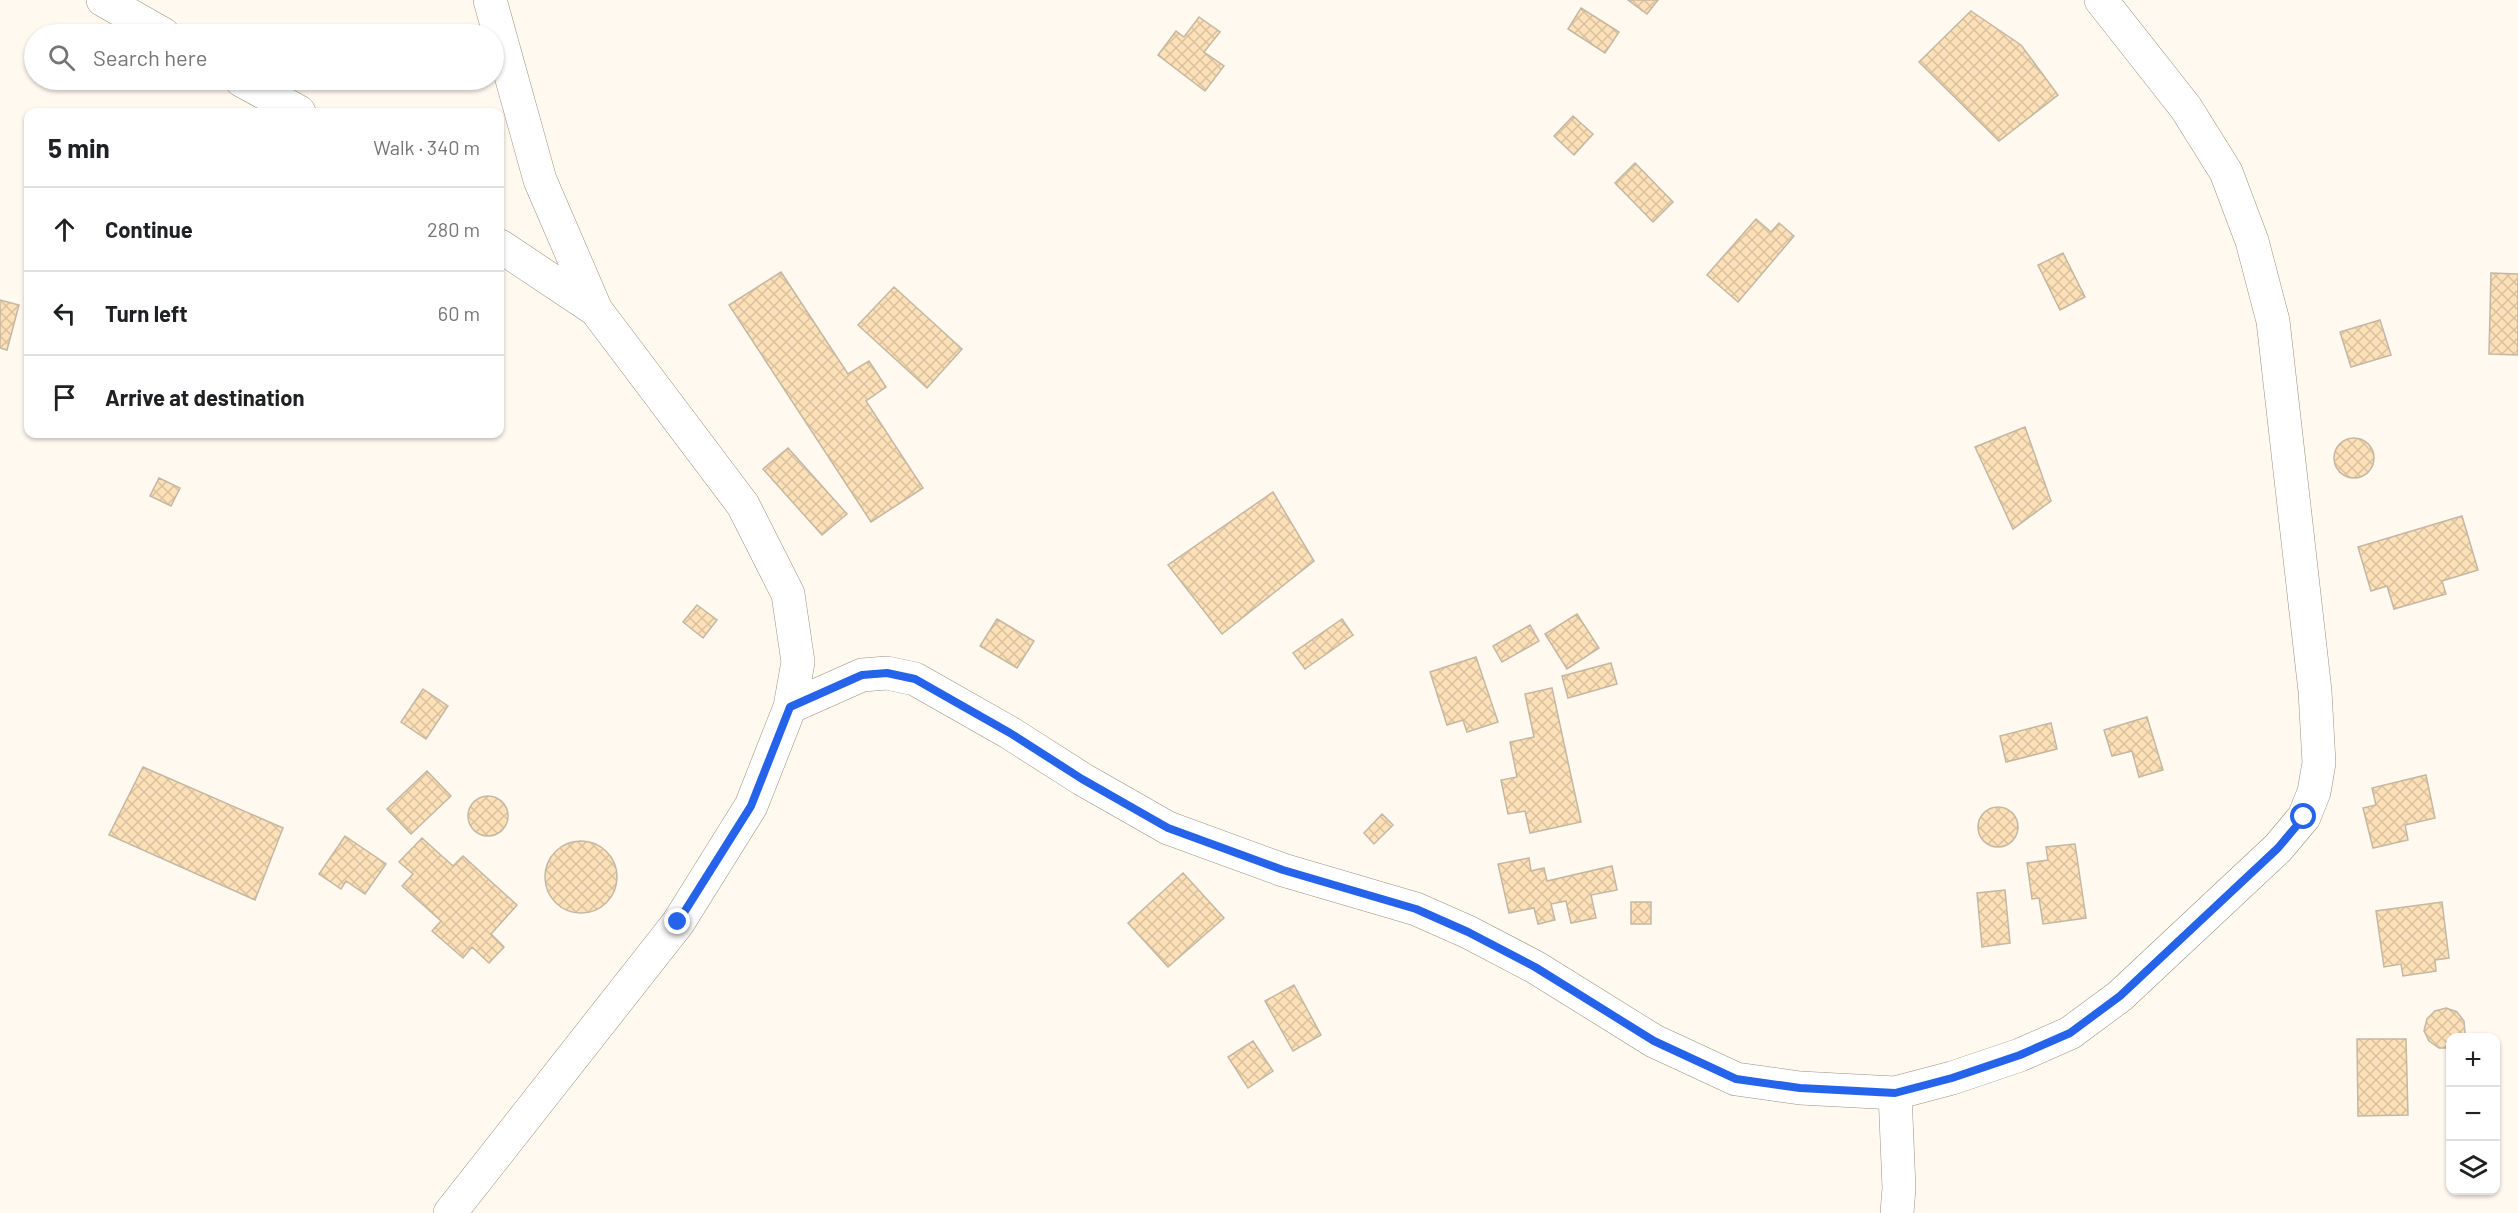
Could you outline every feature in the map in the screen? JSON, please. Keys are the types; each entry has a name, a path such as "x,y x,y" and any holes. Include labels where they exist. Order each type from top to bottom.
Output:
{"street":[{"path":"103,0 145,24"},
{"path":"490,0 497,24"},
{"path":"790,707 862,675 887,673 915,679 1168,828 1283,870 1416,909 1458,927 1535,967 1654,1041 1736,1079 1800,1088 1895,1093 1952,1078 2020,1055 2070,1033 2120,996 2278,848 2304,817 2316,782 2319,763 2315,691 2273,321 2252,241 2226,172 2186,108 2101,0"},
{"path":"450,1213 678,922 751,806 790,707 798,662 788,594 743,506 596,310 540,180 504,50"},
{"path":"259,90 292,108"},
{"path":"504,249 596,310"},
{"path":"1895,1093 1899,1188 1896,1213"}],"building":[{"path":"1628,0 1658,0 1647,14"},
{"path":"1581,8 1619,32 1605,53 1568,29"},
{"path":"1971,11 2021,45 2058,95 1999,141 1919,62"},
{"path":"1199,17 1220,32 1204,52 1224,66 1205,91 1158,55 1176,31 1184,37"},
{"path":"1573,116 1593,134 1574,155 1554,136"},
{"path":"1635,163 1673,202 1653,222 1615,183"},
{"path":"1756,219 1771,232 1779,223 1794,236 1738,302 1707,275"},
{"path":"2063,253 2085,297 2060,310 2038,265"},
{"path":"781,272 848,374 869,361 886,387 866,401 923,488 871,522 729,305"},
{"path":"2491,273 2518,274 2518,355 2489,354"},
{"path":"894,287 962,349 927,388 858,325"},
{"path":"0,300 19,305 7,350 0,348"},
{"path":"2380,320 2391,355 2351,367 2340,332"},
{"path":"2025,427 2051,501 2013,529 1975,447"},
{"path":"2354,438 2362,439 2368,444 2373,450 2373,466 2368,472 2362,477 2354,478 2346,477 2340,472 2335,466 2334,458 2335,450 2340,444 2346,439"},
{"path":"788,448 847,514 822,535 763,469"},
{"path":"159,478 180,488 171,506 150,496"},
{"path":"1273,492 1314,561 1222,634 1168,565"},
{"path":"2462,516 2478,570 2442,581 2446,594 2394,609 2387,586 2371,591 2358,547"},
{"path":"697,605 717,620 703,638 683,622"},
{"path":"1577,614 1599,648 1567,669 1545,634"},
{"path":"997,619 1034,641 1017,668 980,646"},
{"path":"1342,619 1353,635 1305,669 1293,653"},
{"path":"1530,625 1539,641 1502,662 1493,646"},
{"path":"1476,657 1498,722 1467,732 1463,720 1447,725 1430,672"},
{"path":"1611,663 1617,684 1568,698 1562,676"},
{"path":"1552,688 1581,822 1530,833 1525,811 1508,814 1501,780 1517,777 1510,742 1534,737 1525,694"},
{"path":"423,689 448,706 426,739 401,722"},
{"path":"2147,717 2163,770 2139,777 2132,751 2112,756 2104,730"},
{"path":"2051,723 2057,749 2006,762 2000,736"},
{"path":"143,767 283,828 255,900 109,835"},
{"path":"427,771 451,796 411,834 387,809"},
{"path":"2426,775 2435,818 2405,825 2408,840 2373,848 2363,808 2376,805 2372,788"},
{"path":"488,796 496,797 502,802 507,808 507,824 502,830 496,835 488,836 480,835 474,830 469,824 468,816 469,808 474,802 480,797"},
{"path":"1998,807 2006,808 2012,813 2017,819 2017,835 2012,841 2006,846 1998,847 1990,846 1984,841 1979,835 1978,827 1979,819 1984,813 1990,808"},
{"path":"1382,814 1393,825 1374,844 1364,833"},
{"path":"345,836 386,864 365,894 346,881 341,889 319,874"},
{"path":"422,838 453,866 463,856 517,905 491,934 504,947 489,963 472,947 463,958 432,931 441,921 402,886 413,874 399,862"},
{"path":"588,841 607,851 615,863 617,877 615,891 607,903 595,911 574,913 555,903 547,891 545,870 555,851 567,843"},
{"path":"2075,844 2086,918 2043,924 2039,898 2032,899 2027,863 2048,860 2046,847"},
{"path":"1529,858 1531,871 1544,868 1547,881 1612,866 1617,890 1591,895 1596,918 1571,923 1566,901 1551,904 1555,920 1538,924 1534,908 1509,913 1498,864"},
{"path":"1183,873 1224,918 1168,967 1128,923"},
{"path":"2005,890 2010,943 1982,947 1977,893"},
{"path":"1631,902 1651,902 1651,924 1631,924"},
{"path":"2442,902 2449,958 2435,960 2436,971 2403,976 2401,964 2384,967 2376,911"},
{"path":"1294,985 1321,1035 1293,1051 1265,1001"},
{"path":"2446,1008 2457,1012 2464,1021 2465,1033 2446,1033 2446,1048 2439,1048 2429,1041 2424,1031 2427,1019 2435,1011"},
{"path":"2357,1039 2406,1039 2408,1115 2358,1116"},
{"path":"1253,1041 1273,1071 1248,1088 1228,1057"}],"route":[{"path":"678,922 751,806 790,707 862,675 887,673 915,679 1168,828 1283,870 1416,909 1468,932 1535,967 1654,1041 1736,1079 1800,1088 1895,1093 1952,1078 2020,1055 2070,1033 2120,996 2278,848 2304,817"}]}
